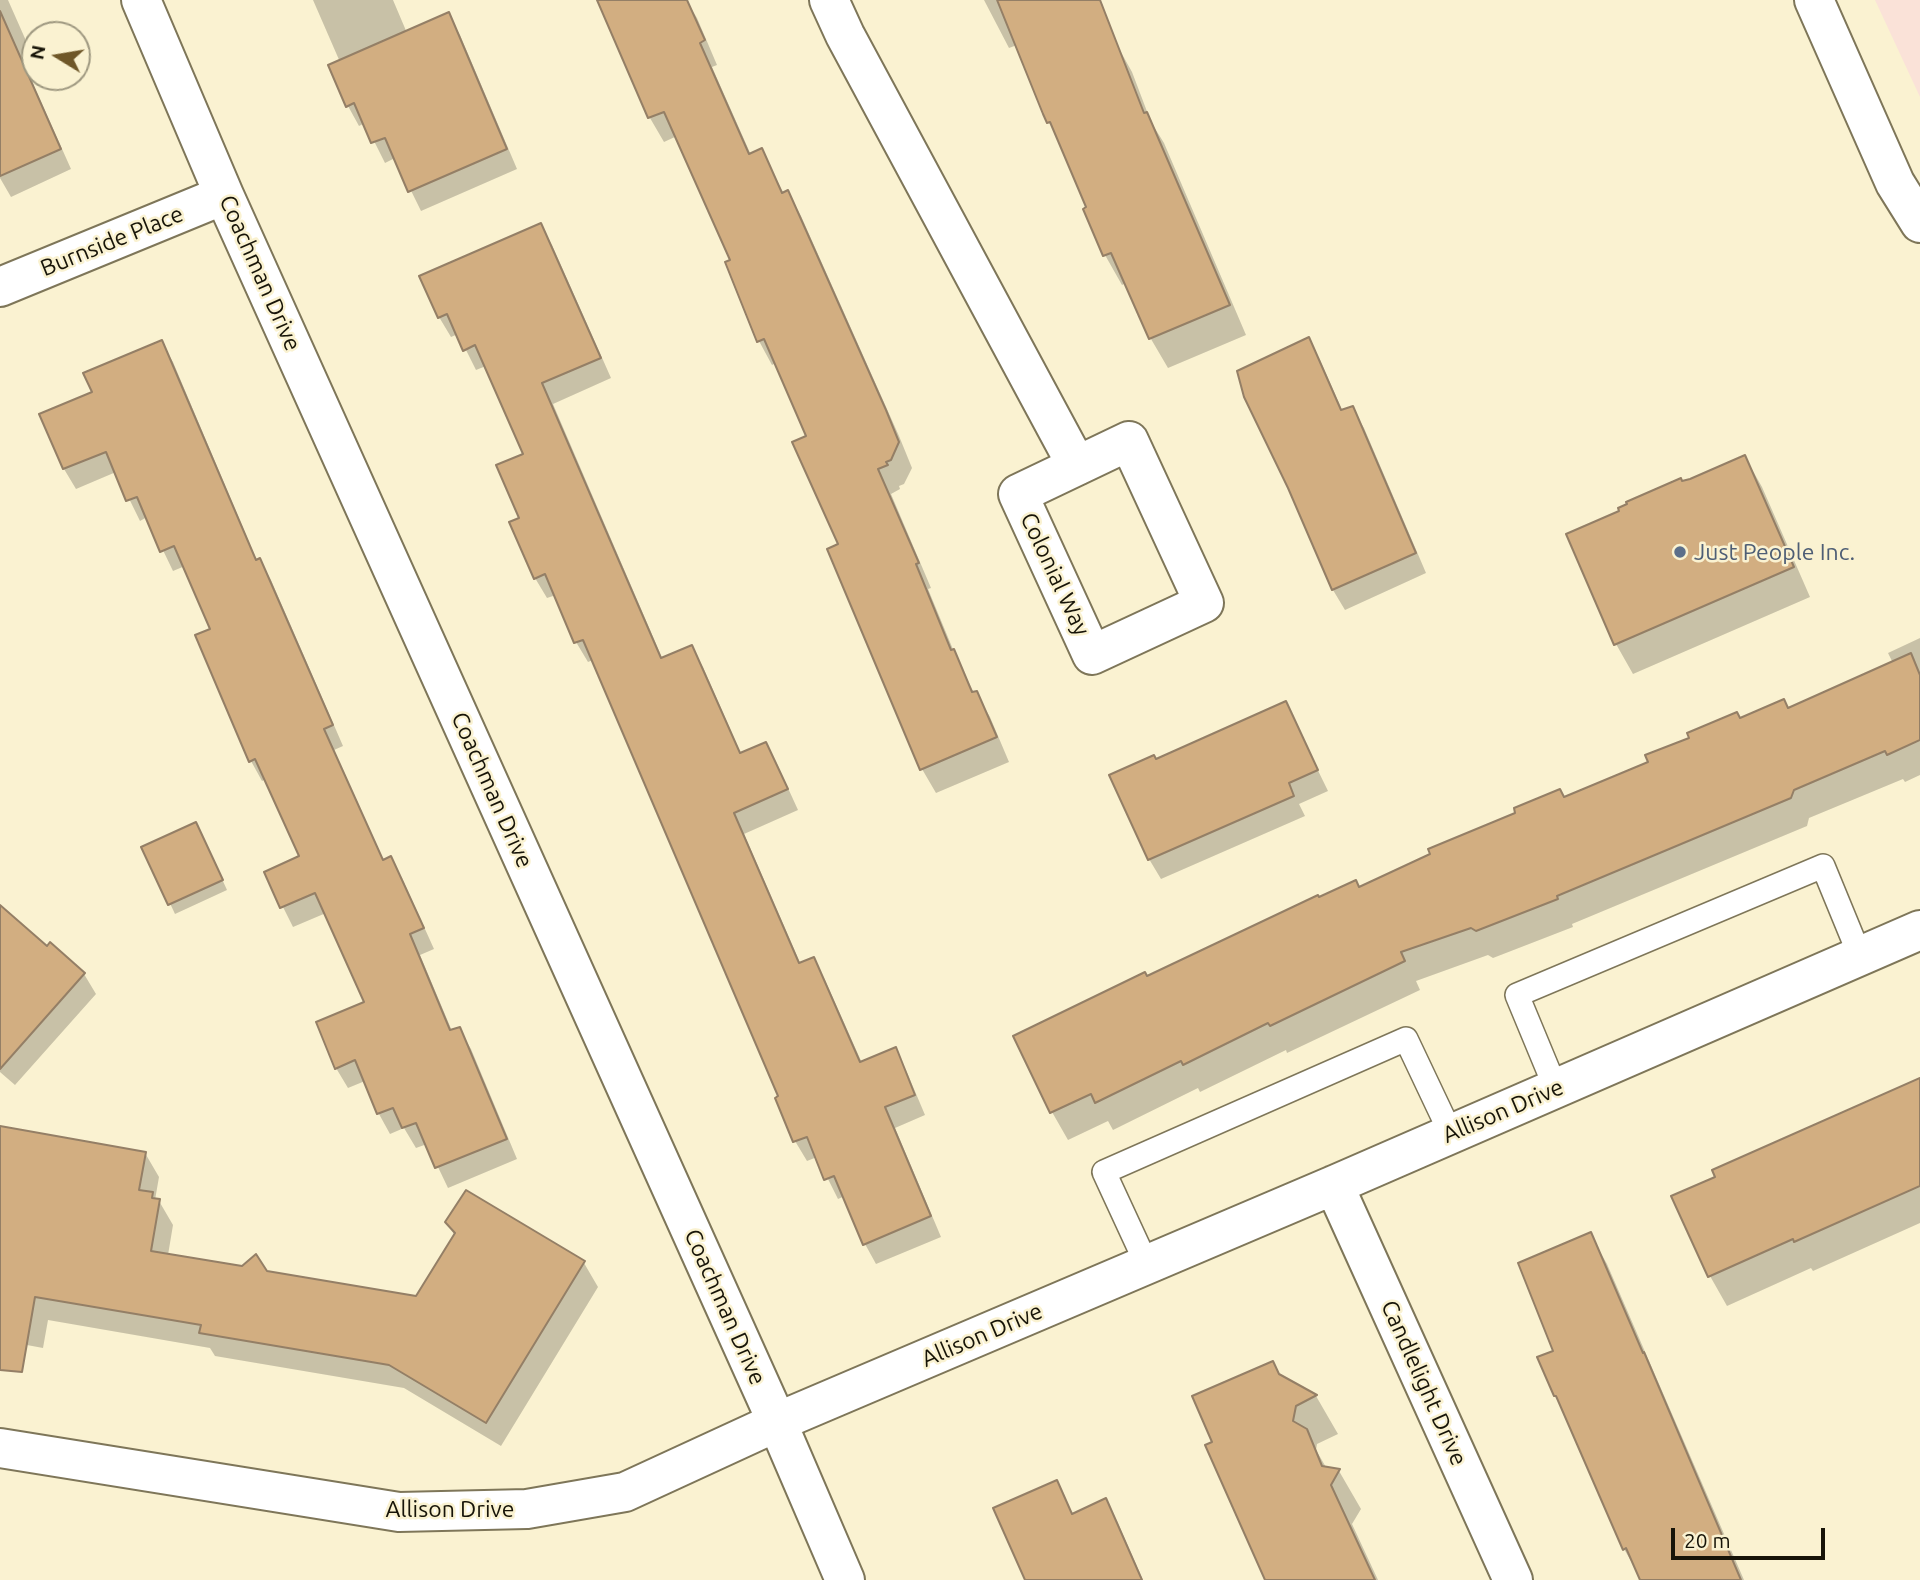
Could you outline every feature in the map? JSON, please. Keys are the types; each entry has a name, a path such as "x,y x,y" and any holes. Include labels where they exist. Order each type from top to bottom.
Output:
{"street":[{"name":"Coachman Drive","path":"141,0 224,195 777,1422 845,1580"},
{"path":"829,0 845,35 1077,466"},
{"path":"1814,0 1895,183 1920,223"},
{"name":"Burnside Place","path":"0,287 224,195"},
{"name":"Colonial Way","path":"1129,441 1203,603 1092,655 1018,494 1077,466 1129,441"},
{"name":"Allison Drive","path":"0,1448 399,1513 527,1509 625,1492 777,1422 1334,1185 1920,930"},
{"name":"Candlelight Drive","path":"1334,1185 1513,1580"}],"lane":[{"path":"1556,1089 1517,995 1823,866 1860,956"},
{"path":"1147,1265 1104,1171 1406,1038 1451,1134"}],"shaded area":[{"path":"1875,0 1920,0 1920,97"}],"building":[{"path":"597,0 687,0 705,40 700,43 749,154 762,148 782,193 788,190 886,410 899,442 891,460 886,462 888,465 878,469 919,563 916,564 951,650 954,649 972,692 977,691 997,737 920,770 827,549 838,544 792,442 806,436 764,339 757,342 725,262 730,260 664,112 648,118"},
{"path":"997,0 1100,0 1144,113 1147,112 1230,305 1149,339 1111,253 1103,256 1083,209 1086,207 1050,122 1047,123 1043,114"},
{"path":"0,11 21,59 21,91 35,91 61,149 0,176"},
{"path":"449,12 507,149 408,192 385,138 371,143 354,103 346,107 328,65"},
{"path":"541,223 601,358 542,383 661,658 692,645 740,753 766,742 788,789 734,813 799,963 814,957 860,1062 896,1047 915,1095 885,1107 931,1216 863,1245 834,1176 824,1180 807,1137 793,1142 775,1098 778,1096 583,640 574,643 545,574 534,579 509,522 519,518 496,465 523,454 475,345 463,351 447,314 438,318 419,276"},
{"path":"1309,337 1341,410 1353,406 1416,553 1332,590 1288,488 1244,397 1237,371"},
{"path":"162,340 256,560 260,558 333,725 324,729 383,860 391,856 424,928 410,934 450,1030 460,1027 507,1139 435,1168 416,1123 402,1128 393,1108 377,1114 355,1060 335,1069 316,1022 364,1002 315,893 280,908 264,872 299,856 255,759 249,762 195,635 210,629 174,546 160,552 137,497 126,501 106,452 63,469 39,414 92,392 83,373"},
{"name":"Just People Inc.","path":"1745,455 1794,567 1614,645 1566,534 1619,511 1618,508 1627,504 1626,502 1681,478 1682,481 1690,479"},
{"path":"1911,653 1920,675 1920,740 1887,755 1885,751 1794,790 1791,798 1557,896 1558,899 1476,931 1471,928 1401,952 1405,961 1270,1026 1268,1023 1183,1065 1181,1061 1095,1103 1091,1094 1050,1113 1013,1036 1145,972 1147,976 1318,895 1319,897 1356,880 1359,887 1430,854 1428,849 1515,813 1514,808 1560,789 1564,797 1648,762 1645,755 1689,738 1687,733 1737,712 1740,718 1784,699 1788,708"},
{"path":"1286,701 1318,770 1289,783 1294,796 1148,860 1109,775 1154,755 1156,759"},
{"path":"196,822 223,880 168,905 141,847"},
{"path":"0,905 47,946 50,942 85,973 0,1069"},
{"path":"1920,1078 1920,1186 1708,1277 1671,1196 1715,1177 1712,1170"},
{"path":"0,1126 146,1152 139,1190 153,1192 152,1198 160,1199 151,1251 242,1266 256,1254 267,1271 416,1296 455,1233 445,1222 466,1190 585,1261 486,1423 389,1365 199,1333 201,1325 35,1297 22,1372 0,1370"},
{"path":"1591,1232 1741,1580 1640,1580 1626,1548 1623,1550 1537,1357 1553,1351 1518,1263"},
{"path":"1273,1361 1279,1374 1317,1395 1296,1406 1293,1421 1307,1429 1322,1466 1340,1469 1331,1485 1375,1580 1265,1580 1205,1445 1212,1442 1192,1396"},
{"path":"1057,1480 1072,1514 1106,1498 1142,1580 1025,1580 993,1508"}],"place":[{"name":"Just People Inc.","path":"1680,552"}]}
